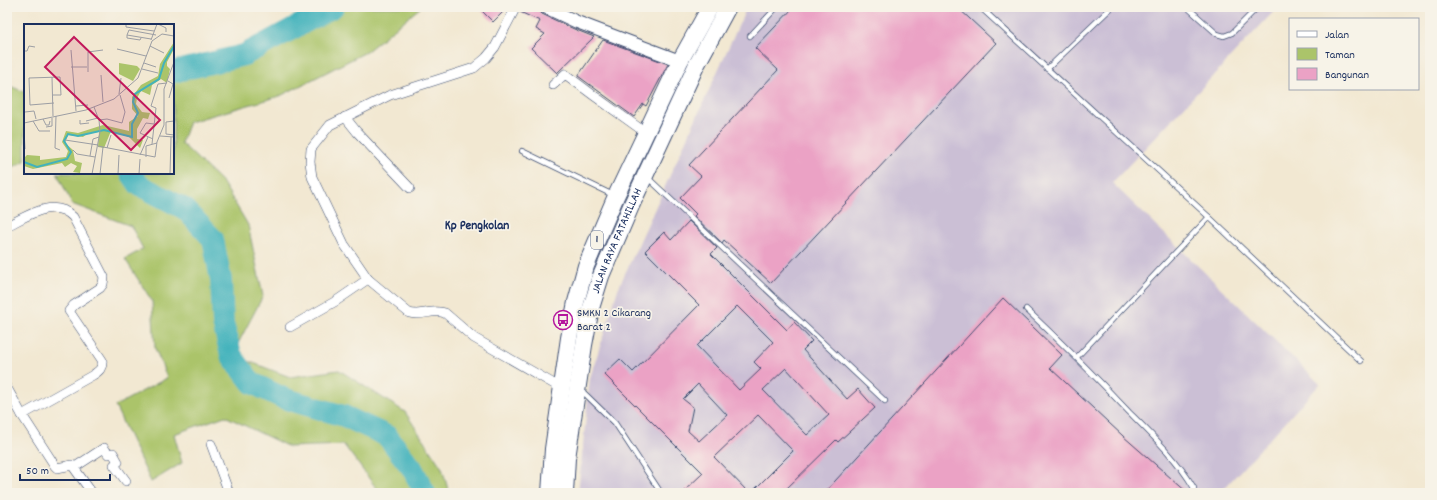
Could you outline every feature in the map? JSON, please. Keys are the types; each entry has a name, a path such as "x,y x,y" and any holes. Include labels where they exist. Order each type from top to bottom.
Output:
{"highway":[{"name":"JALAN RAYA FATAHILLAH","path":"550,493 561,388 576,302 586,266 616,196 680,61 710,7"},
{"name":"JALAN RAYA FATAHILLAH","path":"565,493 567,458 591,308 601,276 696,66 728,7"}],"street":[{"path":"516,7 495,47 486,58 474,68 390,95 330,125 318,138 311,149 310,162 312,177 344,244 368,279 409,313 416,315 440,311 445,313 474,338 561,388"},
{"path":"553,9 606,33 680,61"},
{"path":"553,85 565,74 646,133"},
{"path":"345,118 410,188"},
{"path":"7,226 35,212 45,209 61,209 68,212 73,217 104,277 103,284 100,288 74,305 69,311 102,360 103,364 101,368 93,375 22,415"},
{"path":"290,327 336,301 368,279"},
{"path":"7,388 22,415 55,466 57,468 72,465 75,467 92,493"},
{"path":"211,444 229,493"},
{"path":"75,467 104,448 108,454 113,453 118,462 114,465 126,481"}],"lane":[{"path":"750,36 777,7"},
{"path":"980,7 1209,217 1361,361"},
{"path":"987,13 993,7"},
{"path":"1047,69 1112,7"},
{"path":"1187,7 1217,34 1224,36 1232,33 1258,7"},
{"path":"522,152 616,196"},
{"path":"646,175 885,401"},
{"path":"1077,357 1209,217"},
{"path":"1026,309 1077,357 1159,442 1184,470 1194,488 1192,493"},
{"path":"578,387 615,424 661,493"}],"shaded area":[{"path":"747,7 1278,7 1112,183 1320,384 1220,493 578,493 590,378 618,289"}],"green space":[{"path":"333,7 421,7 366,52 280,96 189,122 181,143 223,183 248,225 263,296 232,355 290,377 339,370 405,412 442,468 449,493 380,493 344,445 289,447 225,416 174,434 182,463 151,482 115,406 167,378 155,348 152,301 125,259 143,249 131,226 72,204 57,174 174,174 174,73 244,55"},
{"path":"7,85 24,92 24,162 7,170"}],"building":[{"path":"478,7 508,7 493,22"},
{"path":"522,7 536,7 542,14 594,37 557,73 531,48 545,34 536,29 540,21 520,12"},
{"path":"794,7 957,7 996,43 771,283 724,240 722,243 694,216 696,214 680,198 701,176 689,165 778,70 755,48"},
{"path":"603,40 668,64 646,106 643,104 634,117 578,76"},
{"path":"689,221 717,248 711,254 787,330 794,322 812,341 803,350 847,399 858,389 875,408 838,442 836,440 782,493 751,493 793,451 758,415 714,457 749,493 682,493 703,473 604,374 620,359 633,372 699,305 645,251 664,232 671,240","holes":["737,306 773,342 754,362 761,369 739,390 697,346","786,368 829,415 807,435 763,390","698,384 727,415 699,441 688,431 693,407 683,399"]},
{"path":"1003,298 1062,355 1050,368 1123,436 1188,493 824,493"}],"waterway":[{"path":"174,72 244,55 333,7"},
{"path":"132,174 139,185 185,209 213,239 221,280 223,323 231,355 252,383 283,398 344,416 387,436 412,468 425,493"}],"place":[{"name":"SMKN 2 Cikarang Barat 2","path":"563,320"}],"district":[{"name":"Kp Pengkolan","path":"477,226"}]}
